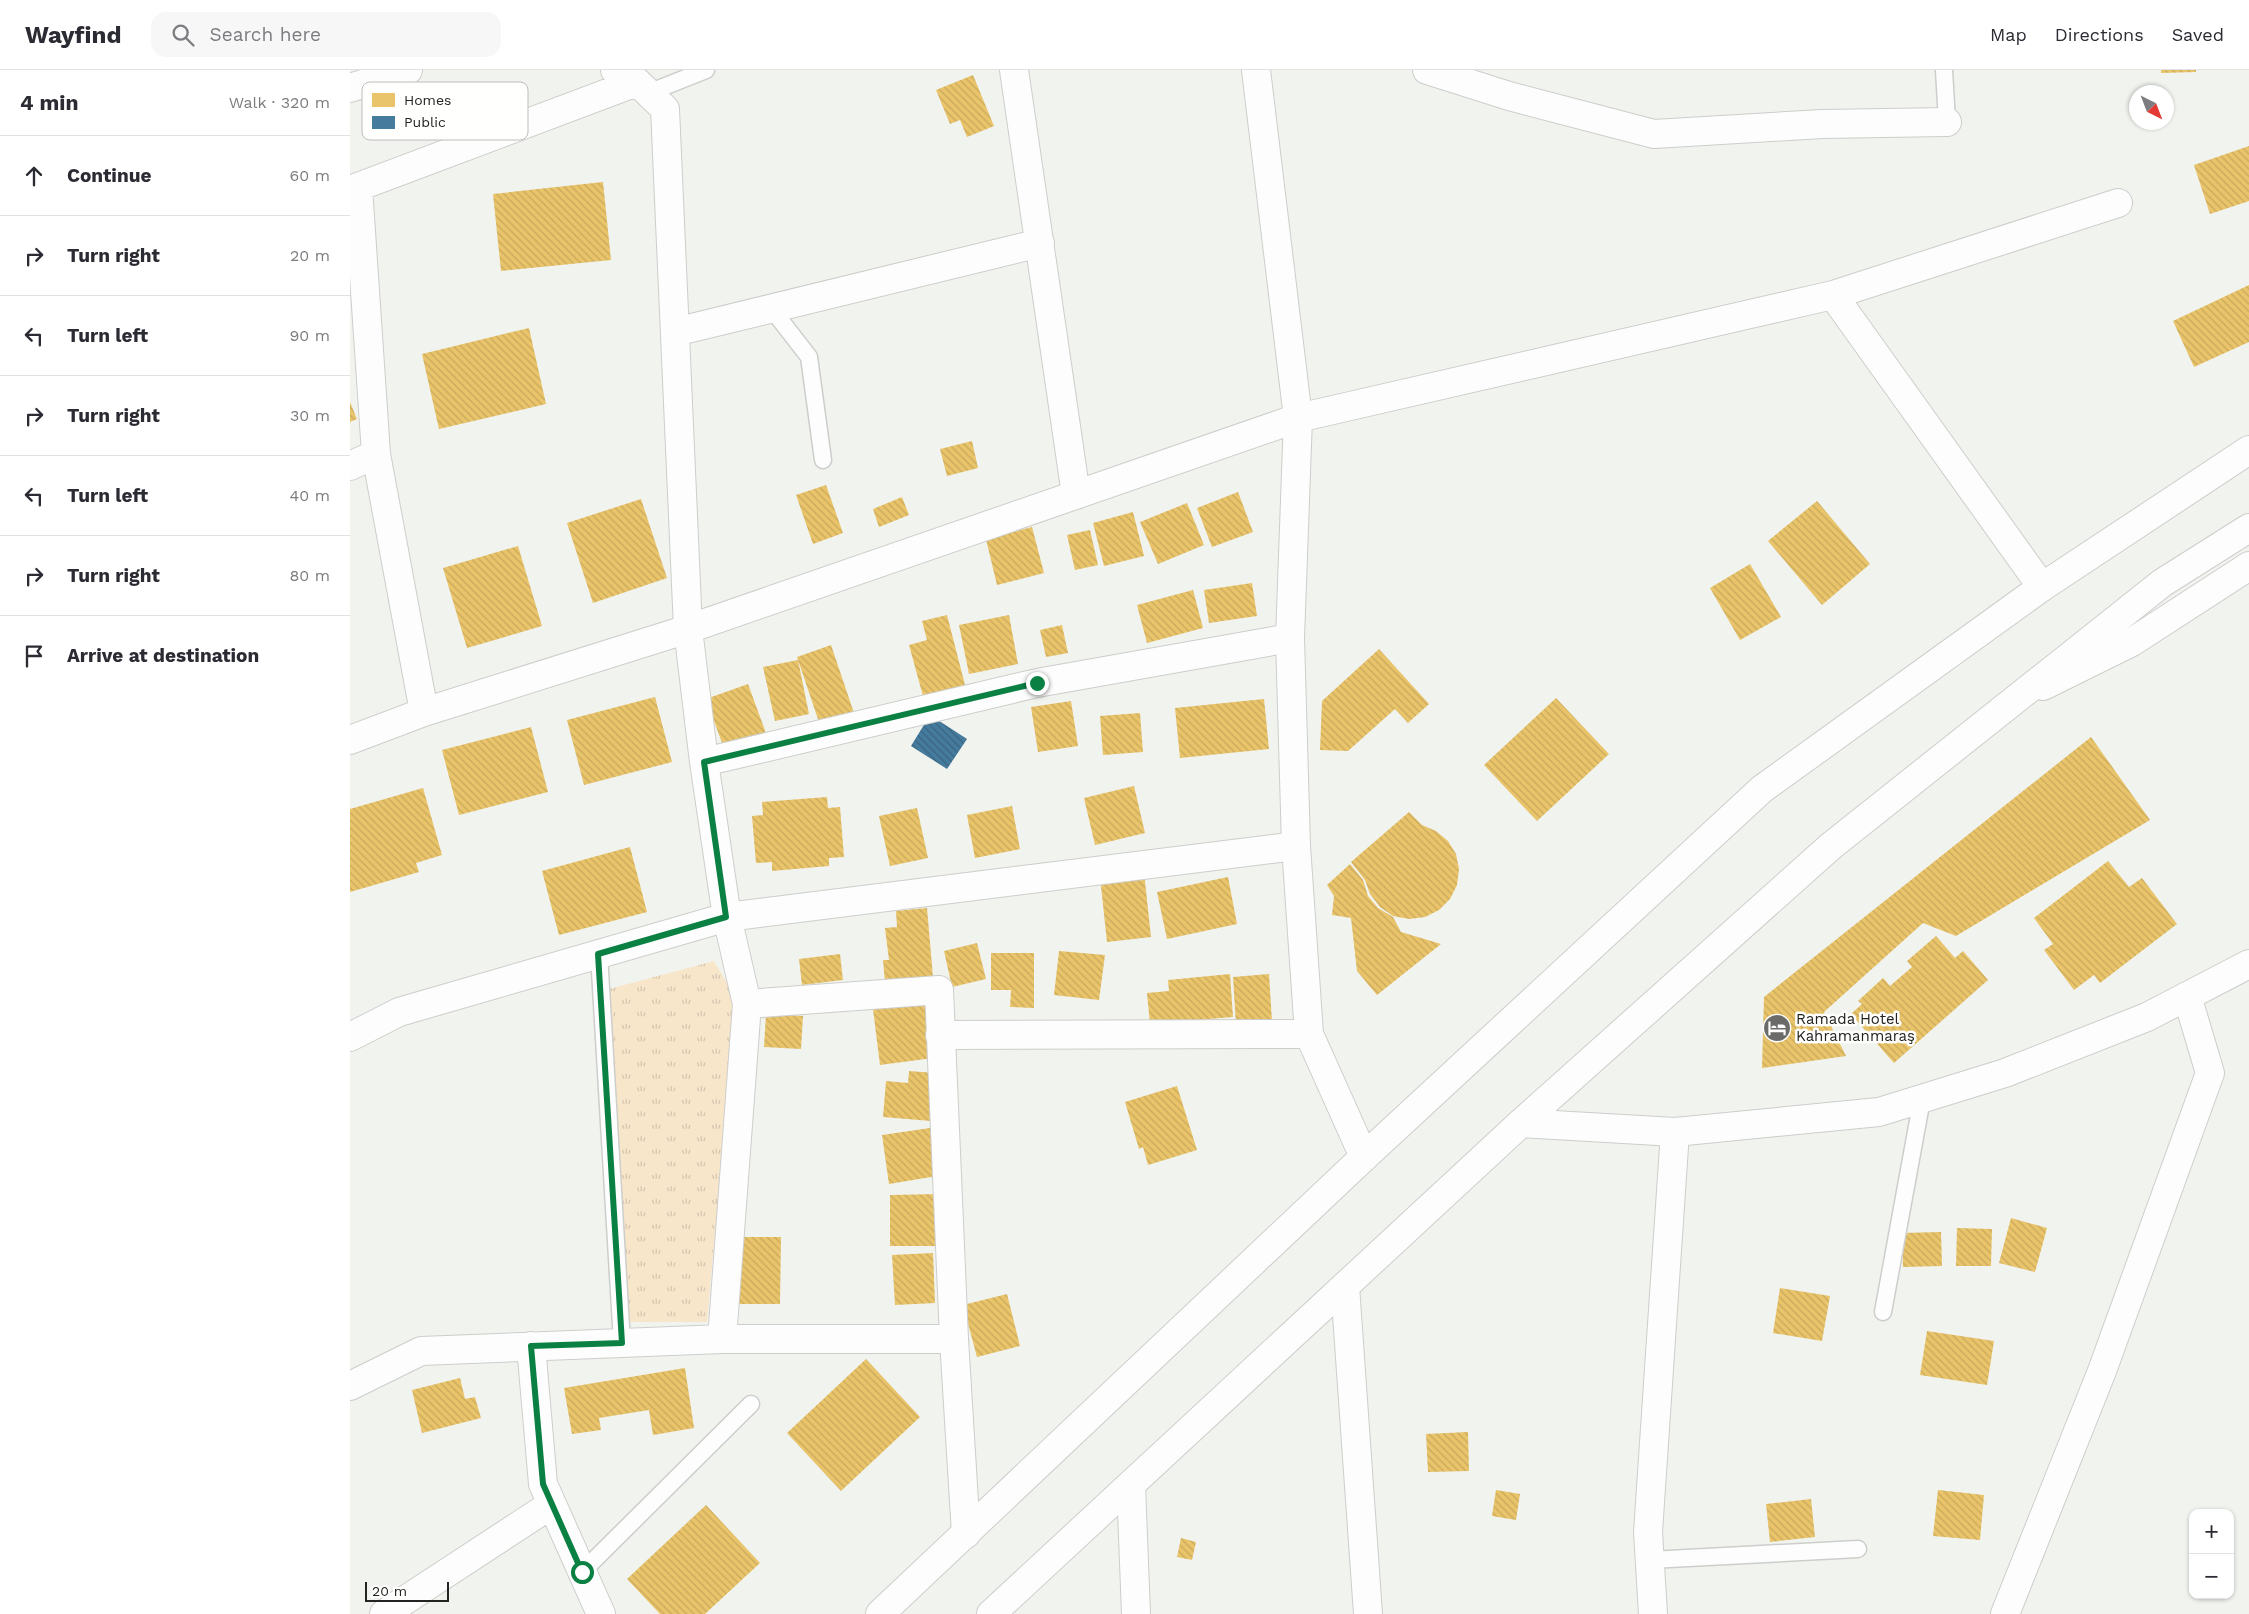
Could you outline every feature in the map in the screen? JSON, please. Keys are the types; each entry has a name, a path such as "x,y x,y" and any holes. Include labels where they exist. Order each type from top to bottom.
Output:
{"street":[{"path":"369,82 408,70"},
{"path":"1014,70 1076,495"},
{"path":"1256,70 1298,418 1290,638 1296,846 1309,1034 1364,1157"},
{"path":"1428,70 1509,96 1654,134 1822,124 1947,122"},
{"path":"528,122 633,82 665,109 688,629 704,762 726,917 747,1004 722,1339"},
{"path":"350,88 362,84"},
{"path":"424,712 376,454 354,188 480,140"},
{"path":"350,740 424,712 688,629 1298,418 1833,295 2118,204"},
{"path":"675,332 1040,243"},
{"path":"1833,295 2042,587"},
{"path":"880,1614 1364,1157 1762,788 2042,587 2249,450"},
{"path":"350,466 376,454"},
{"path":"991,1614 1521,1123 1831,846 2162,583 2249,528"},
{"path":"2017,699 2132,642 2249,566"},
{"path":"704,762 1037,683 1290,638"},
{"path":"350,1037 399,1012 726,917 1296,846"},
{"path":"1521,1123 1675,1132 1879,1112 2005,1073 2147,1017 2246,969"},
{"path":"747,1004 939,990 954,1339 966,1534"},
{"path":"2005,1614 2102,1371 2210,1073 2187,996"},
{"path":"940,1035 1309,1034"},
{"path":"1653,1614 1648,1532 1675,1132"},
{"path":"1345,1286 1368,1614"},
{"path":"350,1386 421,1351 722,1339 954,1339"},
{"path":"531,1346 543,1484 600,1614"},
{"path":"1131,1485 1136,1614"},
{"path":"384,1614 552,1504"}],"lane":[{"path":"633,82 706,70"},
{"path":"1944,70 1947,122"},
{"path":"771,308 808,357 822,460"},
{"path":"598,954 622,1343"},
{"path":"1883,1312 1922,1099"},
{"path":"582,1572 751,1404"},
{"path":"1650,1560 1858,1549"}],"green space":[{"path":"714,961 736,998 707,1322 627,1322 609,989"}],"building: Homes":[{"path":"2161,70 2196,70 2196,72 2161,73"},
{"path":"973,75 994,126 967,137 960,120 950,124 936,90"},
{"path":"2249,146 2249,201 2210,214 2194,165"},
{"path":"603,182 611,260 501,271 493,194"},
{"path":"2249,285 2249,342 2194,367 2173,321"},
{"path":"529,328 546,404 439,429 422,354"},
{"path":"350,402 357,419 350,422"},
{"path":"972,441 978,468 947,476 940,449"},
{"path":"826,485 843,533 813,544 796,495"},
{"path":"1238,492 1253,532 1212,547 1197,508"},
{"path":"902,497 909,515 879,527 873,509"},
{"path":"641,499 667,578 593,603 567,523"},
{"path":"1817,501 1870,564 1822,605 1768,541"},
{"path":"1187,503 1204,545 1158,564 1140,522"},
{"path":"1133,512 1144,556 1104,566 1093,523"},
{"path":"1032,527 1044,573 997,585 986,539"},
{"path":"1090,530 1098,565 1075,570 1067,535"},
{"path":"518,546 542,626 467,648 443,568"},
{"path":"1750,564 1781,617 1740,640 1710,588"},
{"path":"1252,583 1257,616 1209,623 1204,590"},
{"path":"1193,590 1203,628 1147,643 1137,605"},
{"path":"947,615 965,685 923,696 909,645 927,640 922,621"},
{"path":"1009,615 1018,664 969,674 959,625"},
{"path":"1062,625 1068,653 1046,657 1040,630"},
{"path":"831,645 854,713 820,725 797,657"},
{"path":"1379,649 1429,704 1408,723 1395,709 1348,751 1320,750 1322,701"},
{"path":"798,660 809,714 775,721 763,667"},
{"path":"748,684 767,736 725,751 706,699"},
{"path":"655,697 672,762 584,785 567,720"},
{"path":"1556,698 1609,754 1537,821 1484,765"},
{"path":"1264,699 1269,749 1180,758 1175,708"},
{"path":"1071,701 1078,746 1038,752 1031,707"},
{"path":"1140,713 1143,752 1103,755 1100,716"},
{"path":"531,727 548,792 459,815 442,750"},
{"path":"2091,737 2150,820 1956,936 1923,923 1824,1012 1846,1056 1762,1068 1764,997"},
{"path":"1134,786 1145,833 1095,845 1084,798"},
{"path":"423,788 442,855 416,863 419,872 350,892 350,809"},
{"path":"827,797 828,808 840,807 844,857 829,858 829,866 772,871 772,862 756,863 752,816 763,815 762,802"},
{"path":"1012,806 1020,849 975,858 967,815"},
{"path":"917,808 928,858 890,866 879,816"},
{"path":"1409,812 1422,825 1436,831 1448,841 1456,854 1459,869 1457,885 1450,899 1439,910 1425,917 1409,919 1393,916 1380,907 1370,894 1365,880 1351,862"},
{"path":"630,847 647,912 559,935 542,871"},
{"path":"2108,861 2129,887 2142,878 2177,924 2100,983 2094,975 2074,990 2044,950 2053,944 2034,918"},
{"path":"1350,864 1363,880 1368,896 1378,908 1393,917 1401,932 1441,944 1377,995 1357,971 1351,918 1332,915 1334,896 1327,885"},
{"path":"1144,872 1151,937 1107,942 1100,877"},
{"path":"1228,877 1237,924 1167,939 1157,892"},
{"path":"927,908 933,977 885,982 883,960 889,960 885,928 897,927 896,911"},
{"path":"1936,936 1955,958 1963,951 1988,980 1894,1063 1851,1014 1862,1004 1858,1001 1883,978 1890,986 1912,967 1907,961"},
{"path":"977,943 986,979 952,987 944,951"},
{"path":"1059,951 1105,955 1099,1000 1054,995"},
{"path":"991,953 1034,953 1034,1008 1010,1007 1011,990 991,990"},
{"path":"840,954 843,980 802,985 799,959"},
{"path":"1230,974 1233,1017 1150,1024 1147,993 1169,991 1168,980"},
{"path":"1269,974 1272,1022 1236,1025 1233,977"},
{"path":"926,1002 933,1058 880,1065 873,1009"},
{"path":"766,1014 803,1016 801,1049 764,1047"},
{"path":"909,1071 935,1073 931,1121 883,1117 886,1081 908,1083"},
{"path":"1177,1086 1197,1150 1148,1165 1143,1147 1139,1149 1125,1102"},
{"path":"930,1128 937,1176 889,1184 882,1135"},
{"path":"938,1194 938,1246 890,1246 890,1195"},
{"path":"2011,1218 2047,1228 2035,1272 1999,1263"},
{"path":"1957,1228 1992,1229 1991,1266 1956,1266"},
{"path":"1941,1232 1942,1266 1903,1267 1902,1233"},
{"path":"737,1237 781,1237 780,1304 736,1304"},
{"path":"933,1253 935,1303 895,1305 892,1255"},
{"path":"1780,1288 1830,1296 1822,1341 1773,1333"},
{"path":"1007,1294 1020,1346 977,1357 963,1305"},
{"path":"1927,1331 1994,1341 1987,1385 1920,1375"},
{"path":"866,1359 920,1417 841,1491 787,1433"},
{"path":"685,1368 694,1428 653,1435 649,1410 599,1418 601,1430 572,1434 564,1388"},
{"path":"460,1378 465,1399 475,1397 481,1418 422,1433 412,1390"},
{"path":"1468,1432 1469,1471 1428,1472 1426,1434"},
{"path":"1496,1490 1520,1494 1516,1520 1492,1516"},
{"path":"1938,1490 1984,1495 1980,1540 1933,1536"},
{"path":"1811,1499 1815,1537 1770,1542 1766,1504"},
{"path":"706,1505 760,1563 705,1614 660,1614 627,1579"},
{"path":"1181,1538 1196,1542 1192,1560 1177,1557"}],"building: Public":[{"path":"930,715 967,739 947,769 911,746"}],"place":[{"name":"Ramada Hotel Kahramanmaraş","path":"1777,1028"}],"route":[{"path":"582,1572 543,1484 531,1346 622,1343 598,954 726,917 704,762 1037,683"}]}
